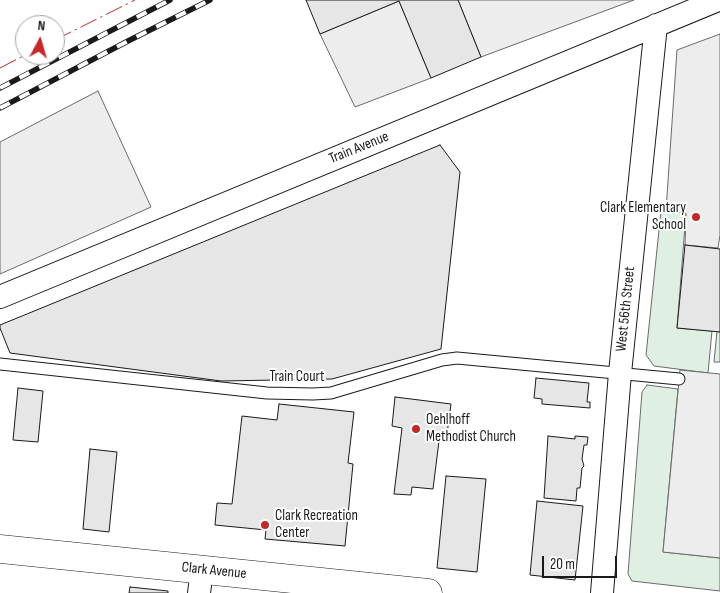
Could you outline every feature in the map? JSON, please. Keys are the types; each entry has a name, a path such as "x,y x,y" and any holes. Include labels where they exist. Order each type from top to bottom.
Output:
{"street":[{"name":"Train Avenue","path":"0,297 718,0"},
{"name":"West 56th Street","path":"602,593 620,373 656,25"},
{"name":"Clark Avenue","path":"0,549 200,581 428,593"}],"lane":[{"name":"Train Court","path":"0,364 267,392 313,394 331,393 442,360 457,358 679,379"}],"green space":[{"path":"661,211 686,213 677,328 712,331 708,373 654,366 646,355"},
{"path":"717,331 720,332 720,362 714,362"},
{"path":"647,385 678,389 663,552 720,558 720,591 632,581 628,574 642,392"}],"shaded area":[{"path":"458,0 634,0 481,57"},
{"path":"399,1 431,78 355,107 320,34"},
{"path":"720,34 720,235 718,248 685,245 686,213 666,210 677,50"},
{"path":"98,91 151,207 0,274 0,142"},
{"path":"680,370 720,374 720,558 663,552"}],"building":[{"path":"306,0 458,0 481,57 431,78 399,1 320,34"},
{"path":"440,145 460,172 441,349 332,379 221,381 10,353 0,325"},
{"path":"685,245 720,249 720,332 677,328"},
{"path":"536,378 589,383 587,402 590,402 590,408 542,404 542,399 534,398"},
{"path":"18,388 43,391 38,442 13,440"},
{"path":"395,397 451,404 447,434 440,433 433,489 412,487 411,495 394,494 402,428 392,426"},
{"path":"279,404 354,412 348,463 353,464 345,546 265,539 266,530 215,525 217,503 232,504 242,416 277,420"},
{"path":"548,436 575,439 575,436 588,437 587,445 584,445 582,459 584,466 582,468 580,488 577,488 576,501 544,498"},
{"path":"90,449 117,452 109,532 83,529"},
{"path":"446,476 486,479 477,572 437,568"},
{"path":"537,501 583,506 575,580 530,575"},
{"path":"130,587 168,591 168,593 129,593"}],"railway":[{"path":"0,88 170,0"},
{"path":"0,108 210,0"}],"power":[{"path":"65,35 135,0"},
{"path":"0,68 15,60"}],"place":[{"name":"Clark Elementary School","path":"696,217"},
{"name":"Oehlhoff Methodist Church","path":"416,429"},
{"name":"Clark Recreation Center","path":"265,525"}]}
